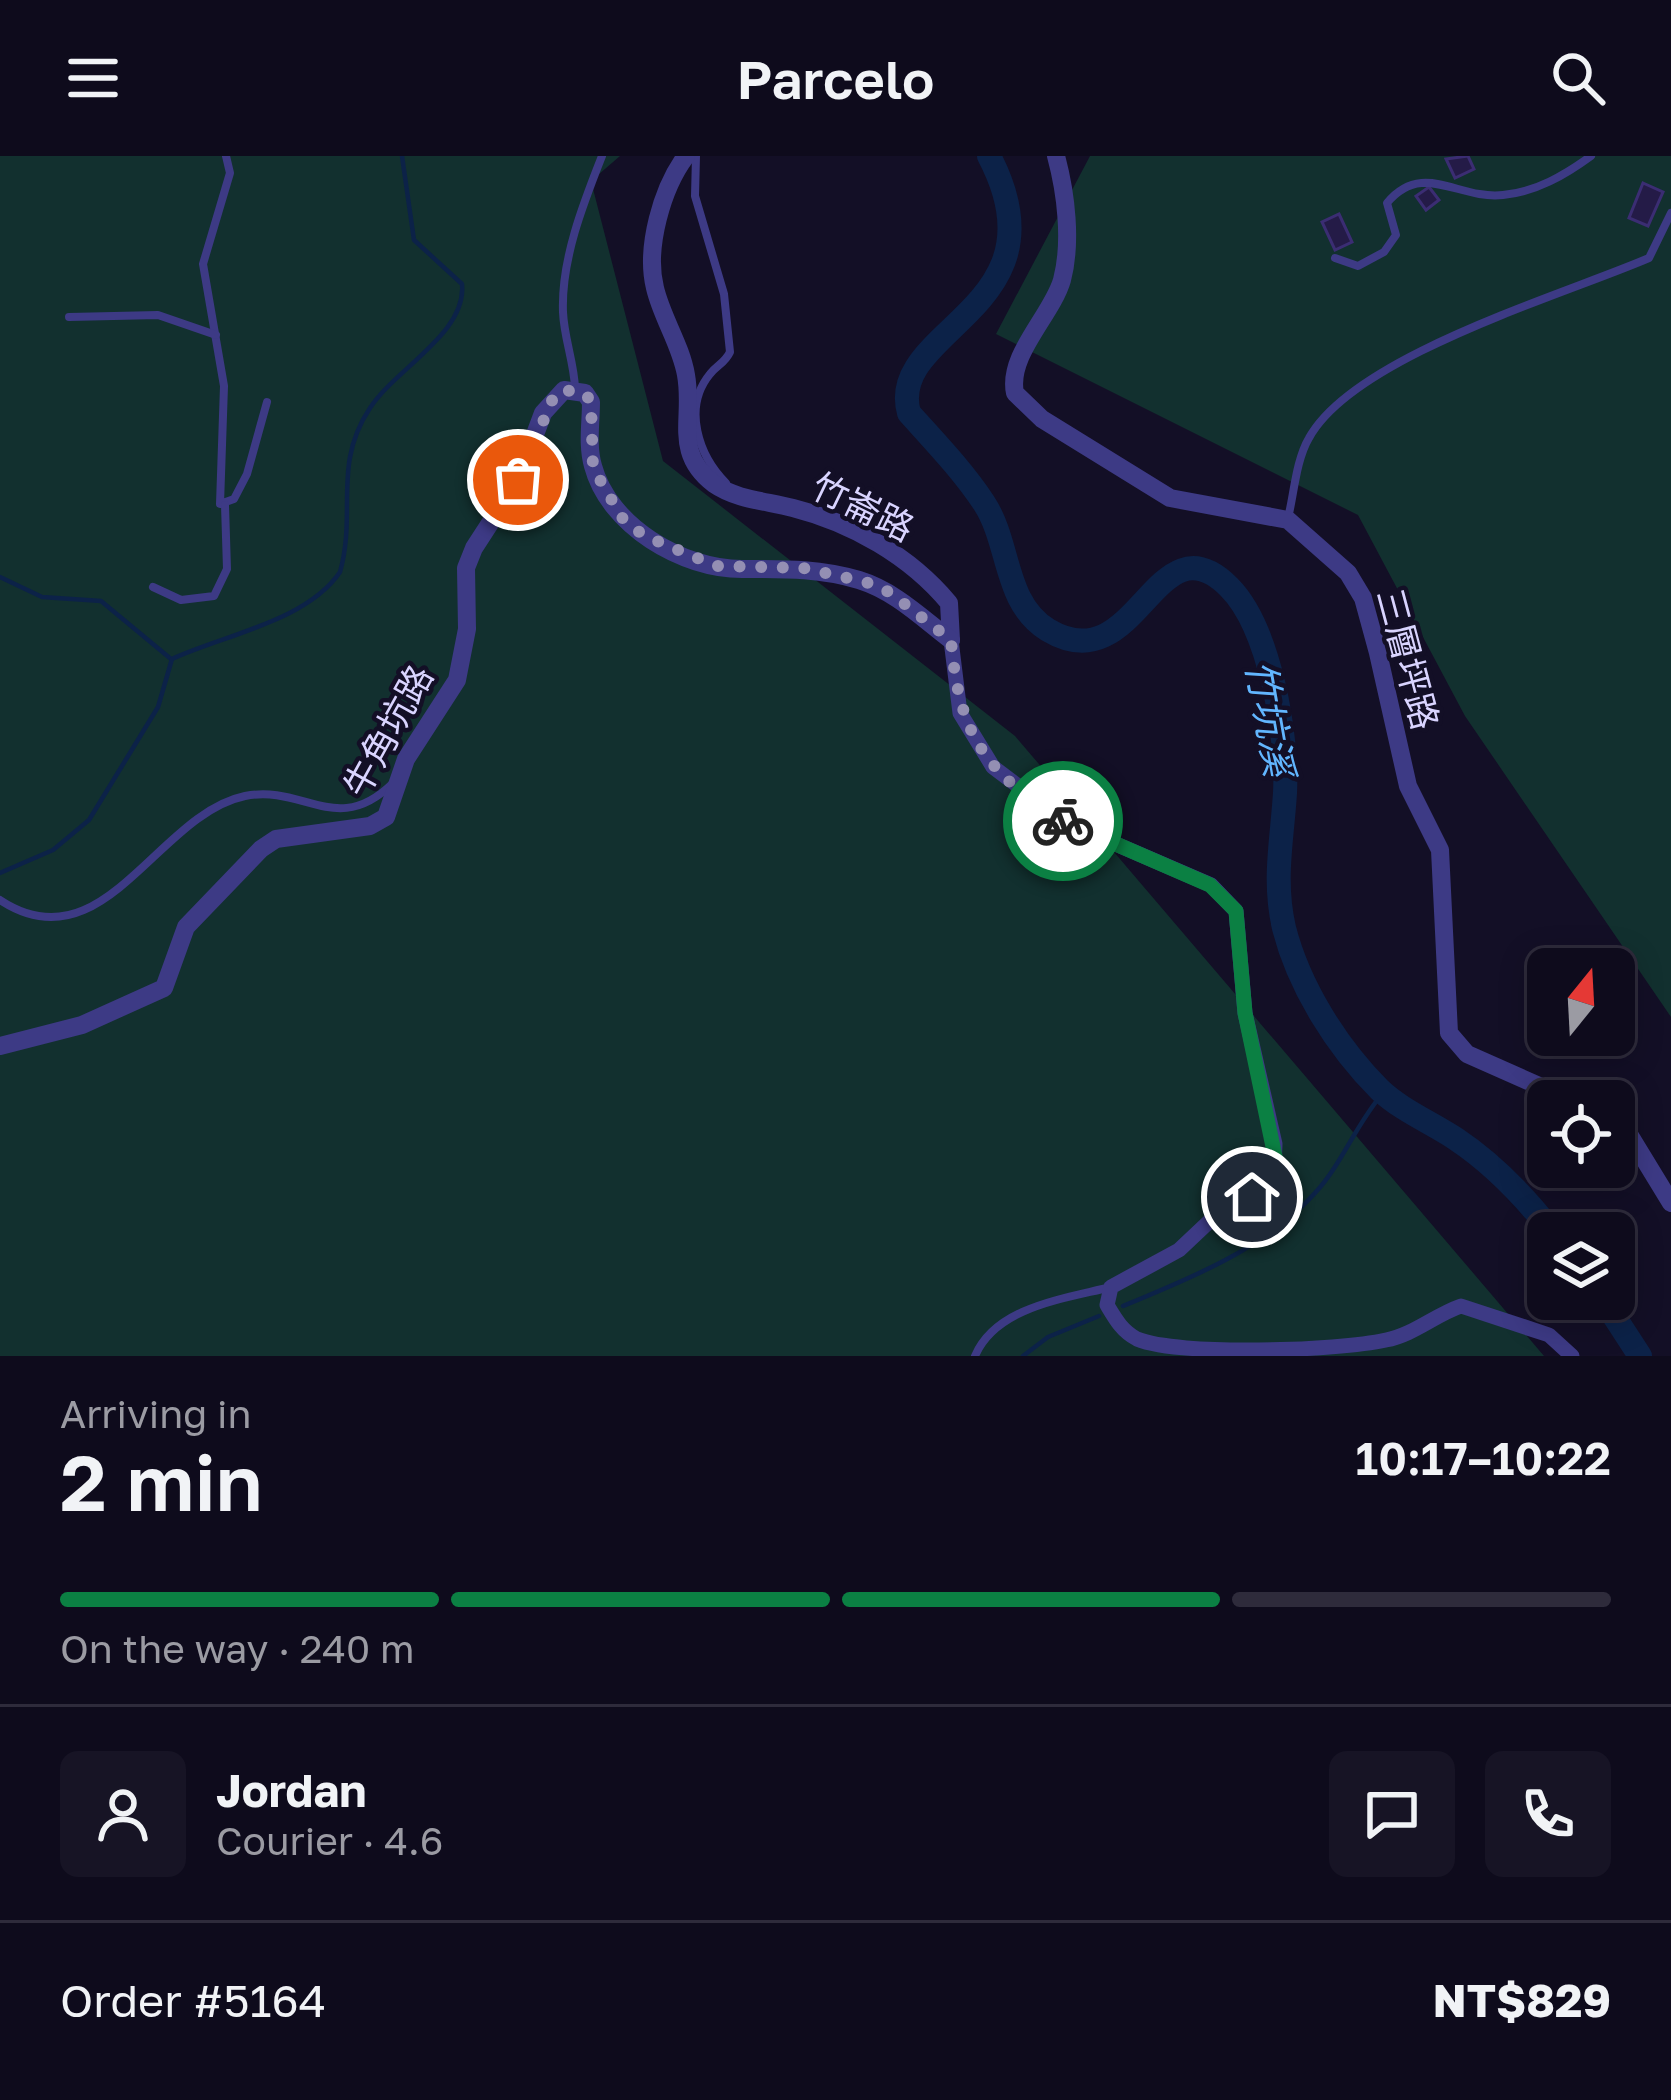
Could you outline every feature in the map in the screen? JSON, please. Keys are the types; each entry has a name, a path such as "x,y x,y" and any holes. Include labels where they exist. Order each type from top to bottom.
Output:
{"street":[{"name":"竹崙路","path":"686,156 674,175 656,233 654,285 685,366 685,446 714,484 836,523 896,555 949,603 960,713 993,767 1067,823 1210,885 1236,911 1245,1013 1273,1131 1274,1174 1252,1197 1214,1216 1180,1250 1111,1287"},
{"path":"1056,156 1065,219 1063,278 1017,367 1015,393 1042,419 1170,498 1288,520"},
{"path":"574,389 591,402 593,468 623,519 643,535 716,566 803,568 866,582 889,592 951,640"},
{"name":"牛角坑路","path":"0,1046 82,1025 164,988 186,927 276,838 370,826 386,818 395,803 398,778 457,680 467,629 466,568 474,548 518,480 543,412 554,396 574,389"},
{"name":"三層坪路","path":"1288,520 1348,573 1363,598 1403,770 1440,850 1449,1033 1457,1046 1486,1065 1527,1082"},
{"path":"1635,1144 1671,1203"},
{"path":"1111,1287 1107,1305 1123,1330 1140,1341 1187,1352 1388,1340 1461,1306 1549,1335 1572,1356"}],"lane":[{"path":"225,506 218,500 224,386 203,264 230,173 226,156"},
{"path":"574,389 563,315 565,284 576,231 602,156"},
{"path":"696,156 695,196 724,294 730,352 702,391 698,441 710,467 741,496"},
{"path":"1335,258 1358,266 1384,252 1396,235 1387,203 1408,184 1432,181 1485,196 1506,195 1559,178 1591,156"},
{"path":"1288,520 1306,440 1330,407 1366,382 1498,317 1649,258 1671,213"},
{"path":"69,317 158,315 217,335"},
{"path":"153,587 181,600 214,596 227,569 225,506 247,474 267,402"},
{"path":"0,901 34,915 81,914 235,799 272,796 339,810 362,807 398,778"},
{"path":"975,1356 987,1331 1006,1317 1111,1287"}],"green space":[{"path":"0,156 620,156 591,181 663,461 1015,736 1544,1356 0,1356"},
{"path":"1090,156 1671,156 1671,1017 1635,964 1635,948 1624,948 1465,716 1358,515 996,334"}],"building":[{"path":"1468,156 1474,169 1455,178 1446,159"},
{"path":"1643,183 1663,192 1648,226 1629,218"},
{"path":"1429,187 1439,200 1426,210 1416,196"},
{"path":"1339,214 1352,242 1335,250 1322,222"}],"waterway":[{"path":"0,873 53,850 89,820 158,707 172,659 286,615 325,589 340,572 347,529 348,469 358,429 382,393 442,334 461,302 462,284 414,240 402,156"},
{"name":"竹坑溪","path":"989,156 1008,208 1007,249 993,283 923,359 909,384 909,413 984,503 1023,604 1048,630 1079,641 1104,636 1182,570 1204,570 1229,587 1255,629 1274,684 1285,770 1281,910 1291,950 1310,994 1349,1055 1380,1090 1484,1160 1535,1212"},
{"path":"0,577 42,597 101,601 171,659"},
{"path":"1123,1306 1225,1260 1295,1213 1325,1182 1383,1093"},
{"path":"1023,1356 1048,1337 1099,1316"},
{"name":"竹坑溪","path":"1617,1320 1640,1356"}],"way so far":[{"path":"518,480 543,412 554,396 574,389 585,393 591,402 593,468 623,519 680,554 716,566 803,568 889,592 951,640 956,693 970,737 993,767 1063,821"}],"route":[{"path":"1063,821 1210,885 1236,911 1245,1013 1276,1161 1268,1185 1252,1197"}]}
